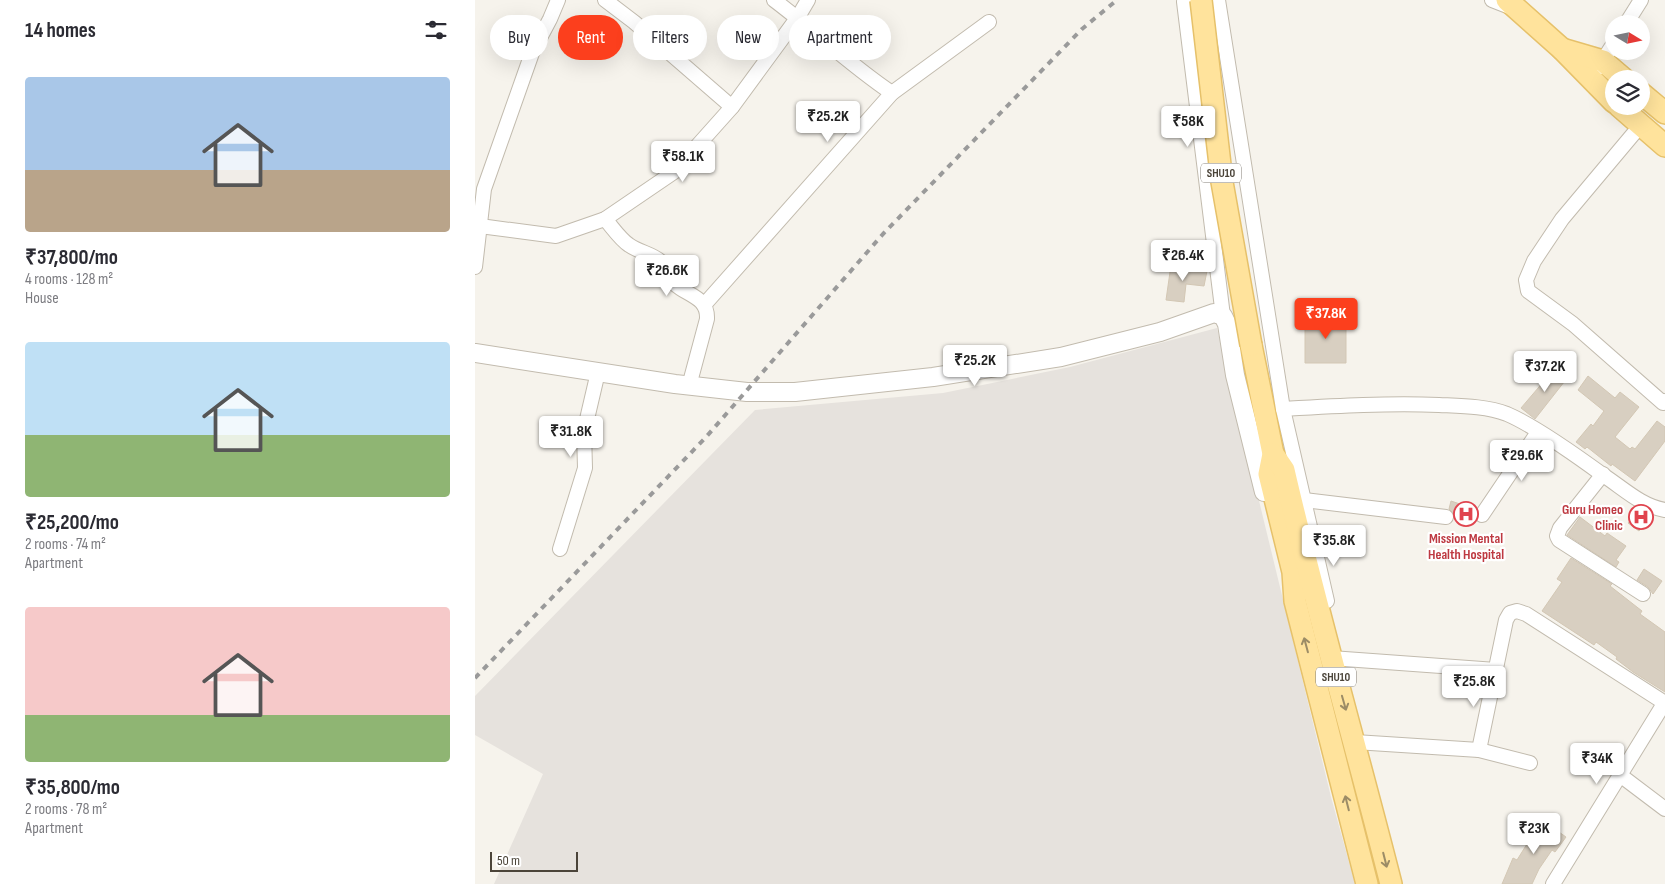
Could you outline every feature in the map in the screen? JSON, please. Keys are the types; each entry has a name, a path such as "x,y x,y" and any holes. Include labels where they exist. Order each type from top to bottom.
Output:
{"main road":[{"name":"SHU10","path":"1201,0 1222,182 1251,345 1273,454 1269,474 1293,572 1295,601 1367,884"},
{"path":"1513,4 1562,49 1605,93"},
{"path":"1562,49 1605,52"},
{"path":"1650,100 1663,108"},
{"path":"1628,115 1665,146"},
{"name":"SHU10","path":"1273,454 1284,470 1324,635 1355,742 1391,884"}],"street":[{"path":"475,267 484,189 532,53 558,0"},
{"path":"605,0 732,107"},
{"path":"774,0 793,15"},
{"path":"799,15 808,0"},
{"path":"1190,0 1184,2 1223,316 1227,324 1235,375 1278,550 1293,572"},
{"path":"1217,0 1283,409 1329,608 1324,635"},
{"path":"1491,0 1513,4"},
{"path":"1632,15 1641,0"},
{"path":"704,305 891,93 989,22"},
{"path":"480,226 556,236 605,219 674,172 732,107 789,29"},
{"path":"1591,80 1605,57"},
{"path":"846,60 891,93"},
{"path":"1640,126 1562,220 1534,262 1526,280 1528,291 1573,324 1664,403"},
{"path":"1208,193 1247,183"},
{"path":"605,219 627,244 659,260 665,266 676,286 697,298 704,305 707,319 689,386"},
{"path":"475,353 689,386 747,392 795,392 933,377 1061,357 1160,332 1207,314 1219,313 1223,316"},
{"path":"560,549 585,468 584,432 598,372"},
{"path":"1283,409 1384,403 1467,406 1506,414 1539,432 1603,474 1635,498 1653,508 1665,510"},
{"path":"1481,515 1539,432"},
{"path":"1603,474 1560,528 1557,536 1559,540 1643,594"},
{"path":"1304,500 1446,517"},
{"path":"1479,750 1506,620 1510,613 1517,611 1526,614 1665,703 1553,884"},
{"path":"1331,658 1496,670"},
{"path":"1355,742 1479,750 1530,763"},
{"path":"1620,775 1665,809"}],"shaded area":[{"path":"1217,328 1331,797 1355,884 494,884 543,774 475,735 475,696 755,410 943,393 1070,367"}],"building":[{"path":"1171,265 1207,271 1204,286 1186,284 1184,302 1166,300"},
{"path":"1346,316 1346,363 1305,363 1305,317"},
{"path":"1556,367 1568,377 1535,419 1521,408"},
{"path":"1588,376 1615,398 1620,392 1639,407 1615,437 1630,449 1632,447 1635,449 1657,421 1665,427 1665,441 1635,481 1612,464 1611,466 1587,447 1585,449 1576,442 1591,424 1593,426 1604,411 1578,390"},
{"path":"1451,501 1472,508 1469,518 1454,514 1449,509"},
{"path":"1639,510 1651,515 1639,531 1628,523"},
{"path":"1580,517 1605,536 1607,533 1626,546 1616,560 1619,562 1616,567 1567,535"},
{"path":"1571,558 1612,584 1610,586 1642,611 1640,614 1665,632 1665,692 1633,672 1616,659 1617,657 1596,642 1594,645 1542,611 1562,582 1557,579"},
{"path":"1644,569 1662,581 1653,594 1648,587 1637,580"},
{"path":"1542,820 1566,837 1555,852 1552,850 1539,869 1532,884 1502,884 1513,858 1517,860"}],"railway":[{"path":"475,678 707,436 883,234 1082,29 1117,0"}],"place":[{"name":"Mission Mental Health Hospital","path":"1466,514"},
{"name":"Guru Homeo Clinic","path":"1641,517"}]}
